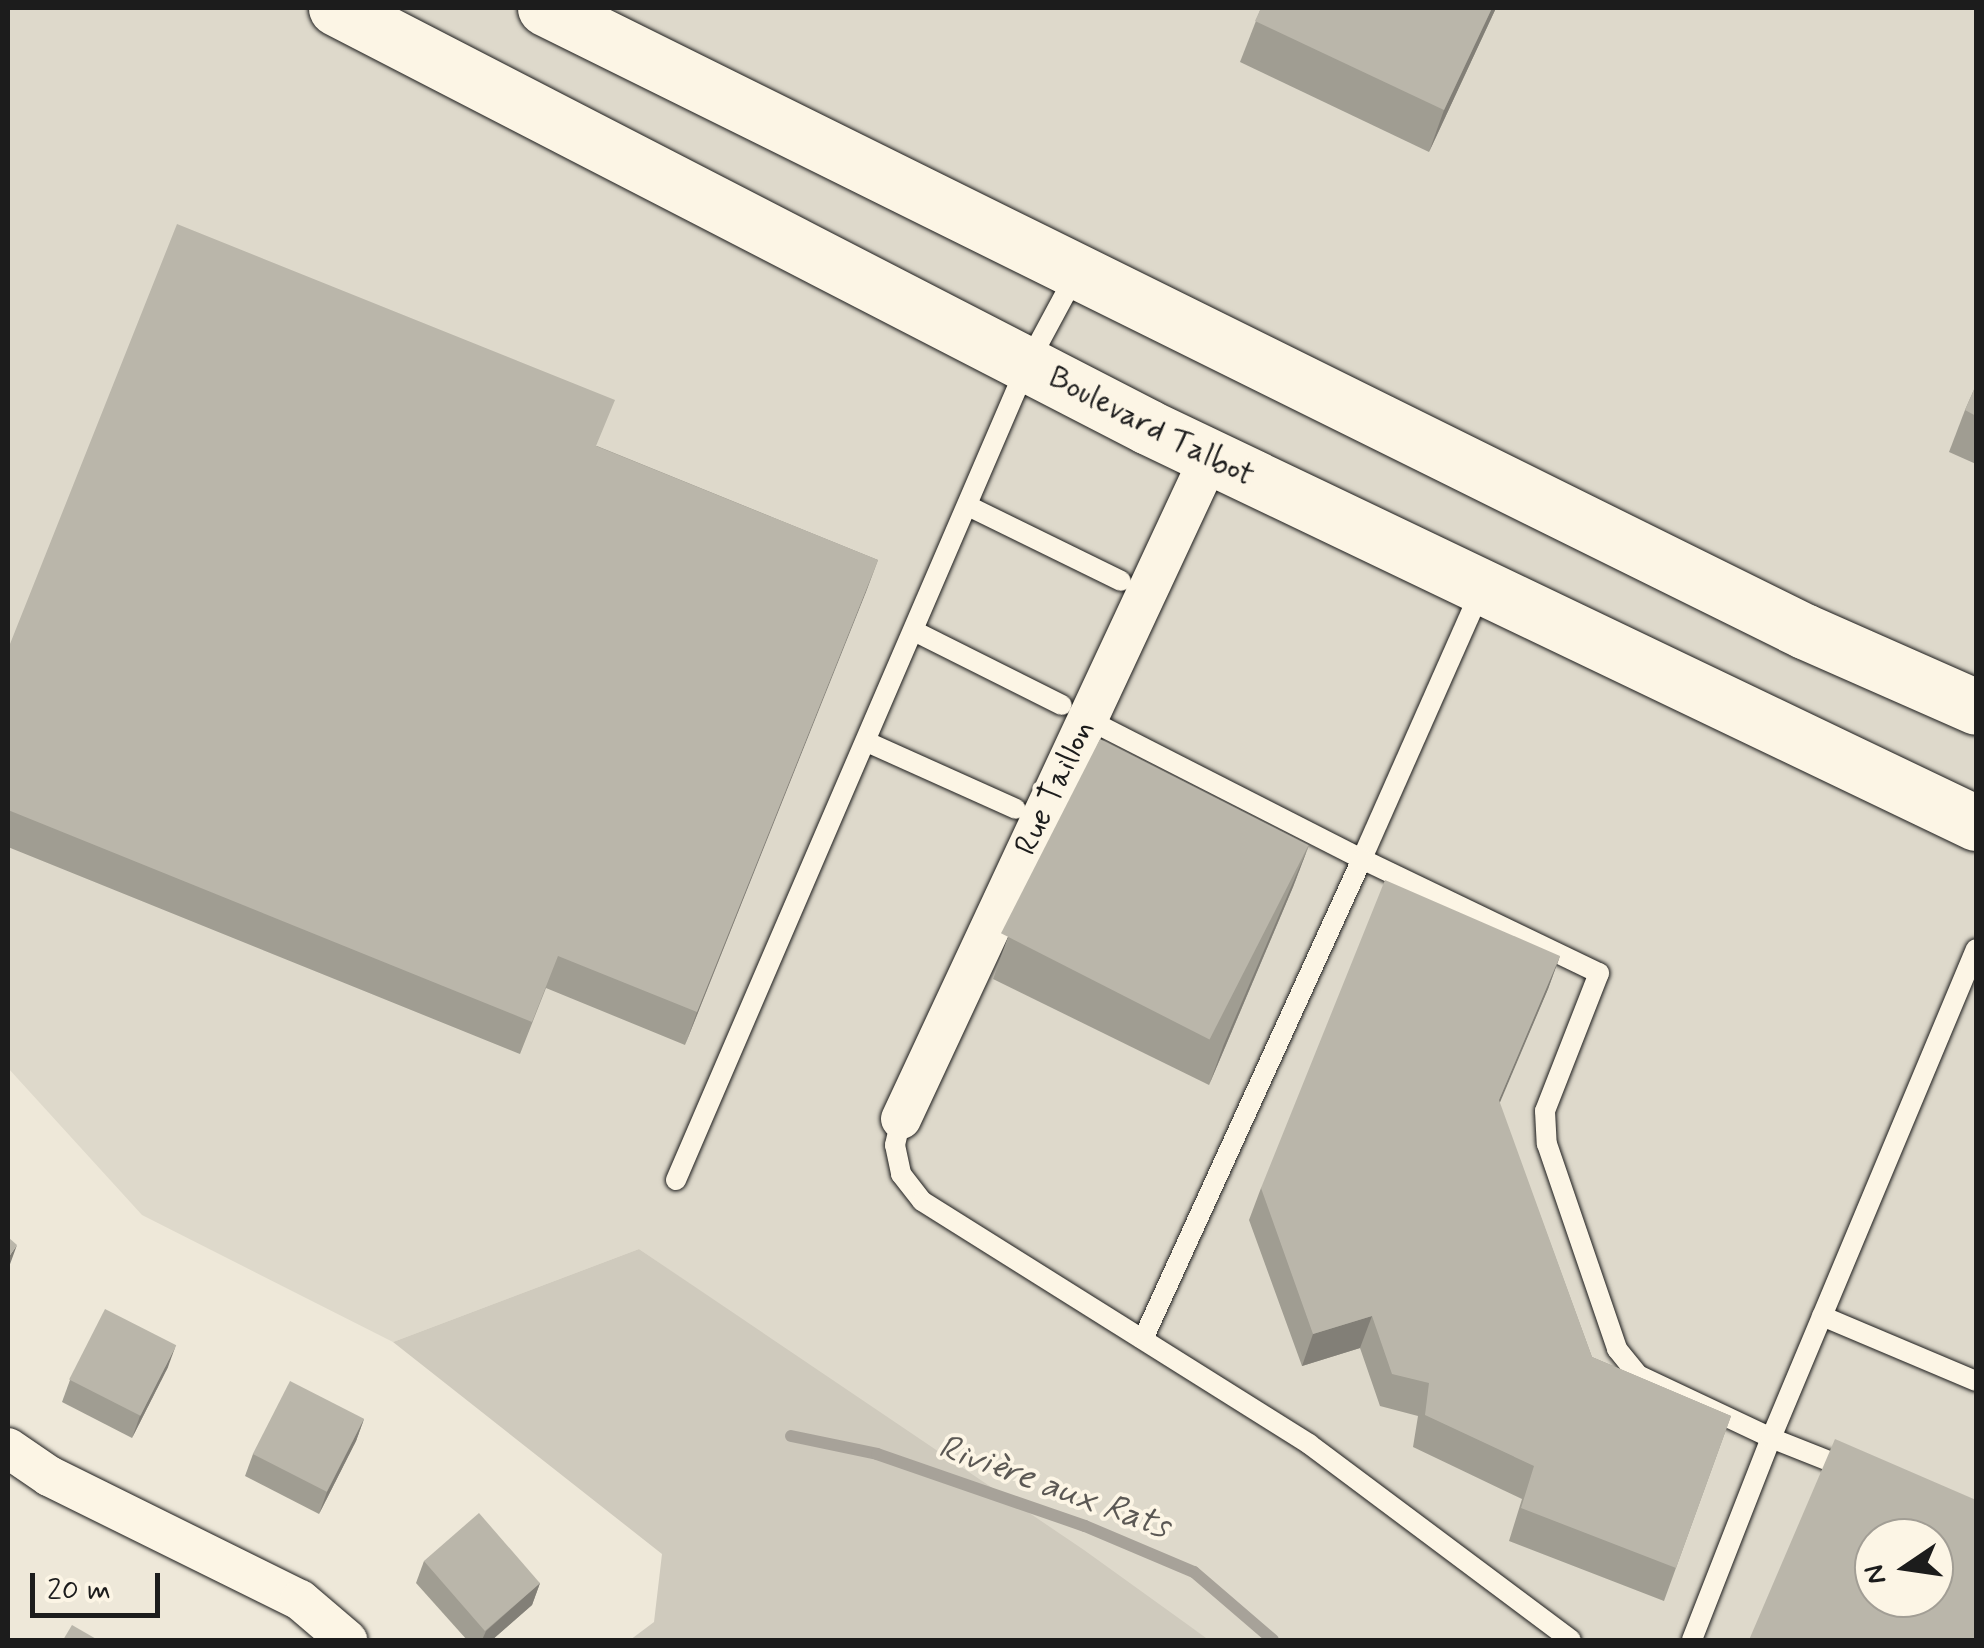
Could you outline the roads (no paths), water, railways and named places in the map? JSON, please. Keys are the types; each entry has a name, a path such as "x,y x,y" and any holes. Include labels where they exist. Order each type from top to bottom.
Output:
{"main road":[{"name":"Boulevard Talbot","path":"336,8 1210,457 1976,823"},
{"path":"545,8 1804,631 1976,708"}],"street":[{"name":"Rue Taillon","path":"901,1119 1074,712 1210,457"},
{"path":"8,1448 48,1476 300,1600 347,1640"}],"lane":[{"path":"676,1180 970,507 1027,365 1077,272"},
{"path":"970,507 1121,581"},
{"path":"1143,1339 1482,588"},
{"path":"916,632 1362,859 1599,974 1545,1111 1547,1144 1618,1349 1638,1375 1771,1438 1874,1478"},
{"path":"867,742 1016,809"},
{"path":"1692,1640 1822,1316 1967,1000 1976,949"},
{"path":"901,1119 895,1146 901,1174 922,1201 1309,1444 1570,1640"},
{"path":"1822,1316 1976,1382"}],"waterway":[{"name":"Rivière aux Rats","path":"791,1436 877,1454 1085,1526 1194,1572 1273,1640"}]}
